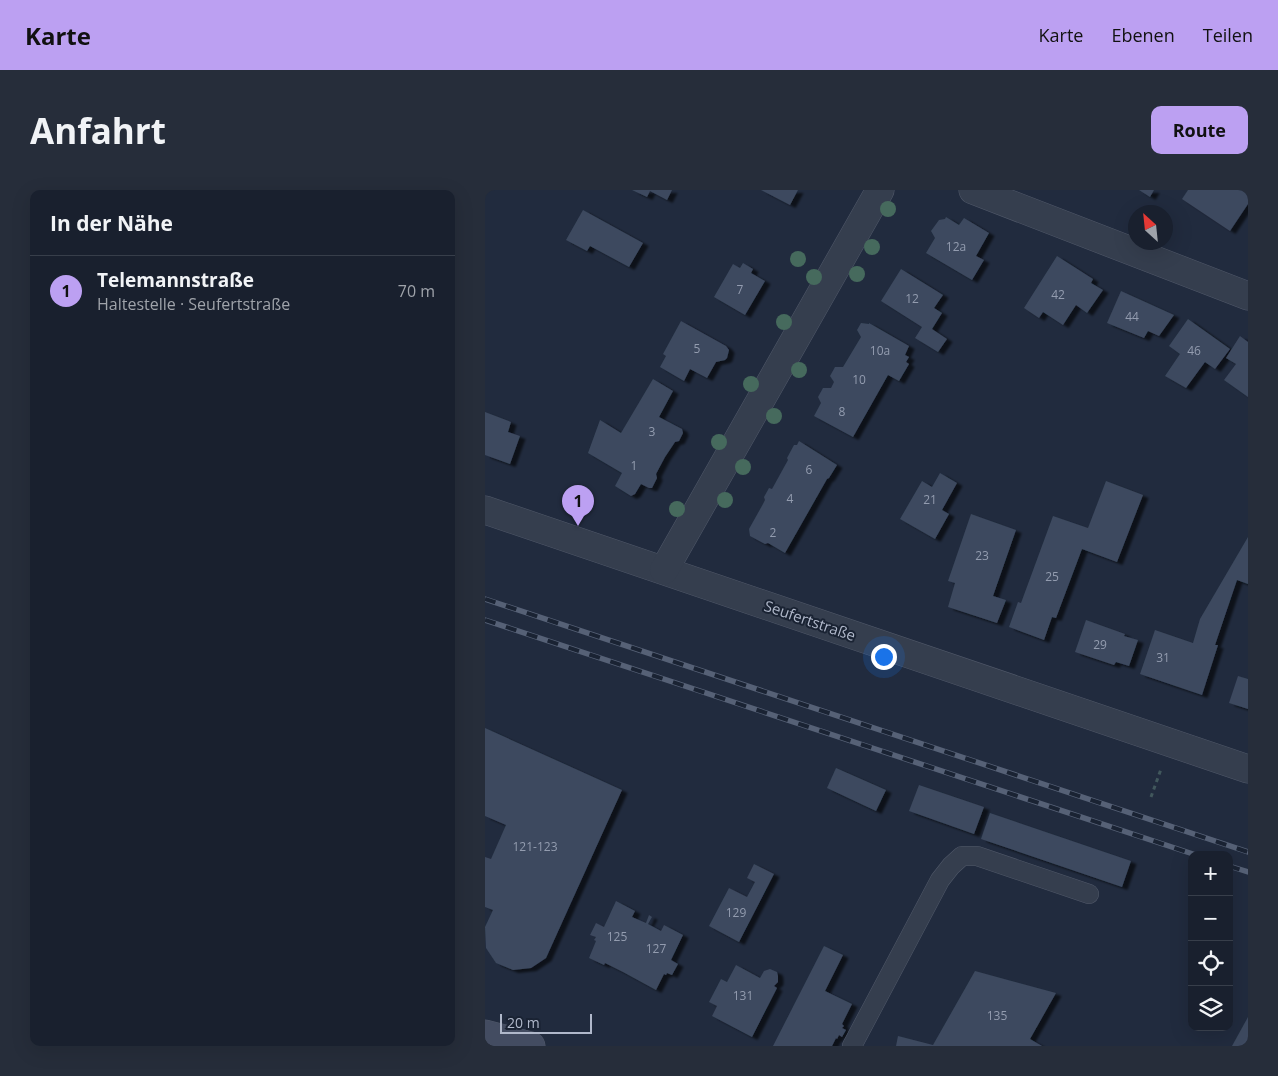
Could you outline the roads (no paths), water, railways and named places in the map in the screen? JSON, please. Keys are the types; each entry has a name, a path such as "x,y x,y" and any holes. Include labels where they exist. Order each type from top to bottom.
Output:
{"main road":[{"path":"485,1034 531,1046"}],"street":[{"path":"664,570 880,190"},
{"path":"973,190 1248,296"},
{"name":"Seufertstraße","path":"485,510 1248,769"}],"lane":[{"path":"852,1046 940,880 962,856 977,856 1089,894"}],"railway":[{"path":"485,599 1248,852"},
{"path":"485,620 1188,852"},
{"path":"1233,867 1248,872"}],"place":[{"name":"Telemannstraße","path":"578,526"}]}
